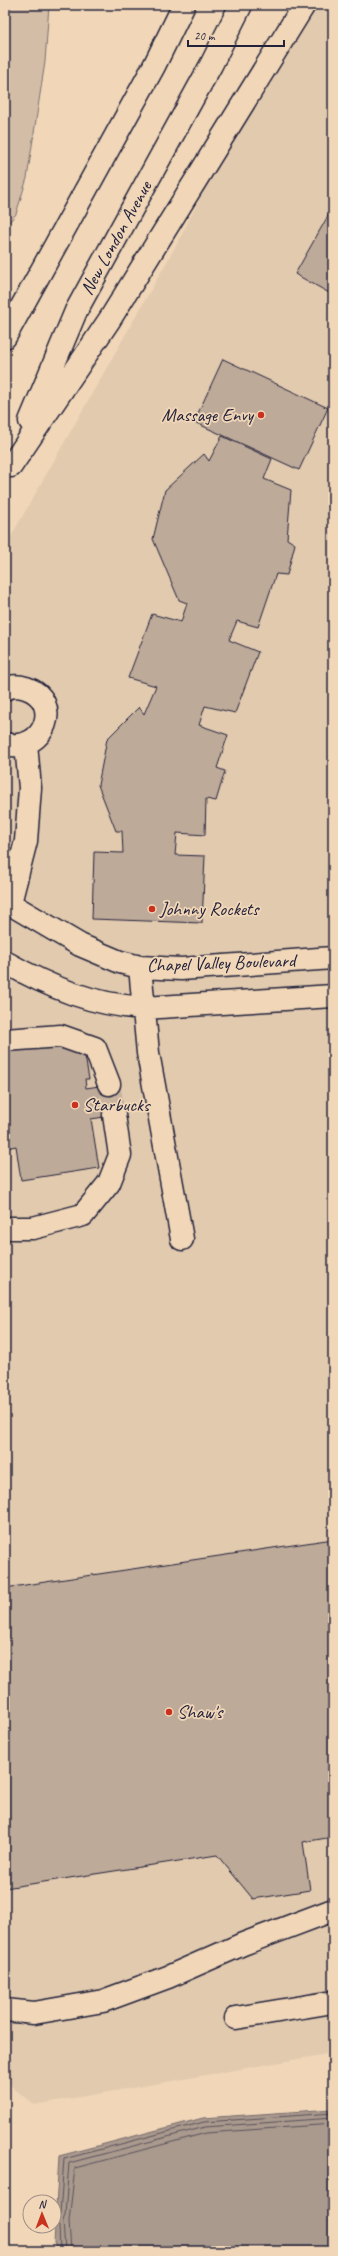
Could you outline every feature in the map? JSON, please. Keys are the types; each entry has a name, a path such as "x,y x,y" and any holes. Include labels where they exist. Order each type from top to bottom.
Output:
{"main road":[{"path":"5,337 154,66 184,5"},
{"name":"New London Avenue","path":"8,472 76,311 211,65 241,5"},
{"path":"8,472 110,319 304,5"},
{"path":"5,688 18,686 32,690 40,697 45,707 46,716 45,726 40,735 15,744 30,788 26,841 7,902"},
{"name":"Chapel Valley Boulevard","path":"7,902 80,945 120,962 140,967 181,969 333,958"},
{"name":"Chapel Valley Boulevard","path":"5,962 30,976 76,996 110,1004 144,1008 333,996"},
{"path":"140,967 148,1053 182,1239"},
{"path":"5,1040 61,1036 95,1048 109,1084"},
{"path":"5,1228 33,1228 83,1216 109,1182 120,1155 114,1115"},
{"path":"5,2010 34,2012 103,2001 168,1977 243,1944 333,1910"},
{"path":"236,2018 333,2002"}],"shaded area":[{"path":"5,5 49,5 45,62 27,178 16,214 5,227"},
{"path":"303,5 333,5 333,2053 34,2105 5,2081 5,547 178,242 202,194 198,200"},
{"path":"5,2225 11,2251 5,2251"}],"water":[{"path":"333,2109 333,2251 57,2251 54,2243 55,2234 62,2234 62,2194 57,2194 59,2156 203,2118"}],"building":[{"path":"333,207 333,295 295,274"},
{"name":"Massage Envy","path":"223,359 328,408 299,470 194,422"},
{"path":"222,436 272,459 264,479 291,490 287,539 295,544 287,575 276,574 258,627 237,621 229,640 258,652 235,713 205,706 199,725 228,735 217,768 225,771 216,801 206,799 205,835 177,833 175,855 205,856 202,923 92,919 94,852 123,853 122,831 116,831 98,785 107,739 139,707 144,714 156,686 128,678 152,614 181,622 187,603 179,600 153,539 165,490 204,454 209,461"},
{"path":"82,1039 89,1079 85,1079 86,1088 119,1083 124,1114 91,1119 99,1168 21,1180 16,1146 7,1148 5,1138 5,1050"},
{"name":"Shaw's","path":"333,1539 333,1837 303,1842 310,1890 253,1899 217,1855 5,1888 5,1588"}],"tunnel":[{"path":"109,1084 114,1115"}],"place":[{"name":"Massage Envy","path":"261,415"},
{"name":"Johnny Rockets","path":"152,909"},
{"name":"Starbucks","path":"75,1105"},
{"name":"Shaw's","path":"169,1712"}]}
